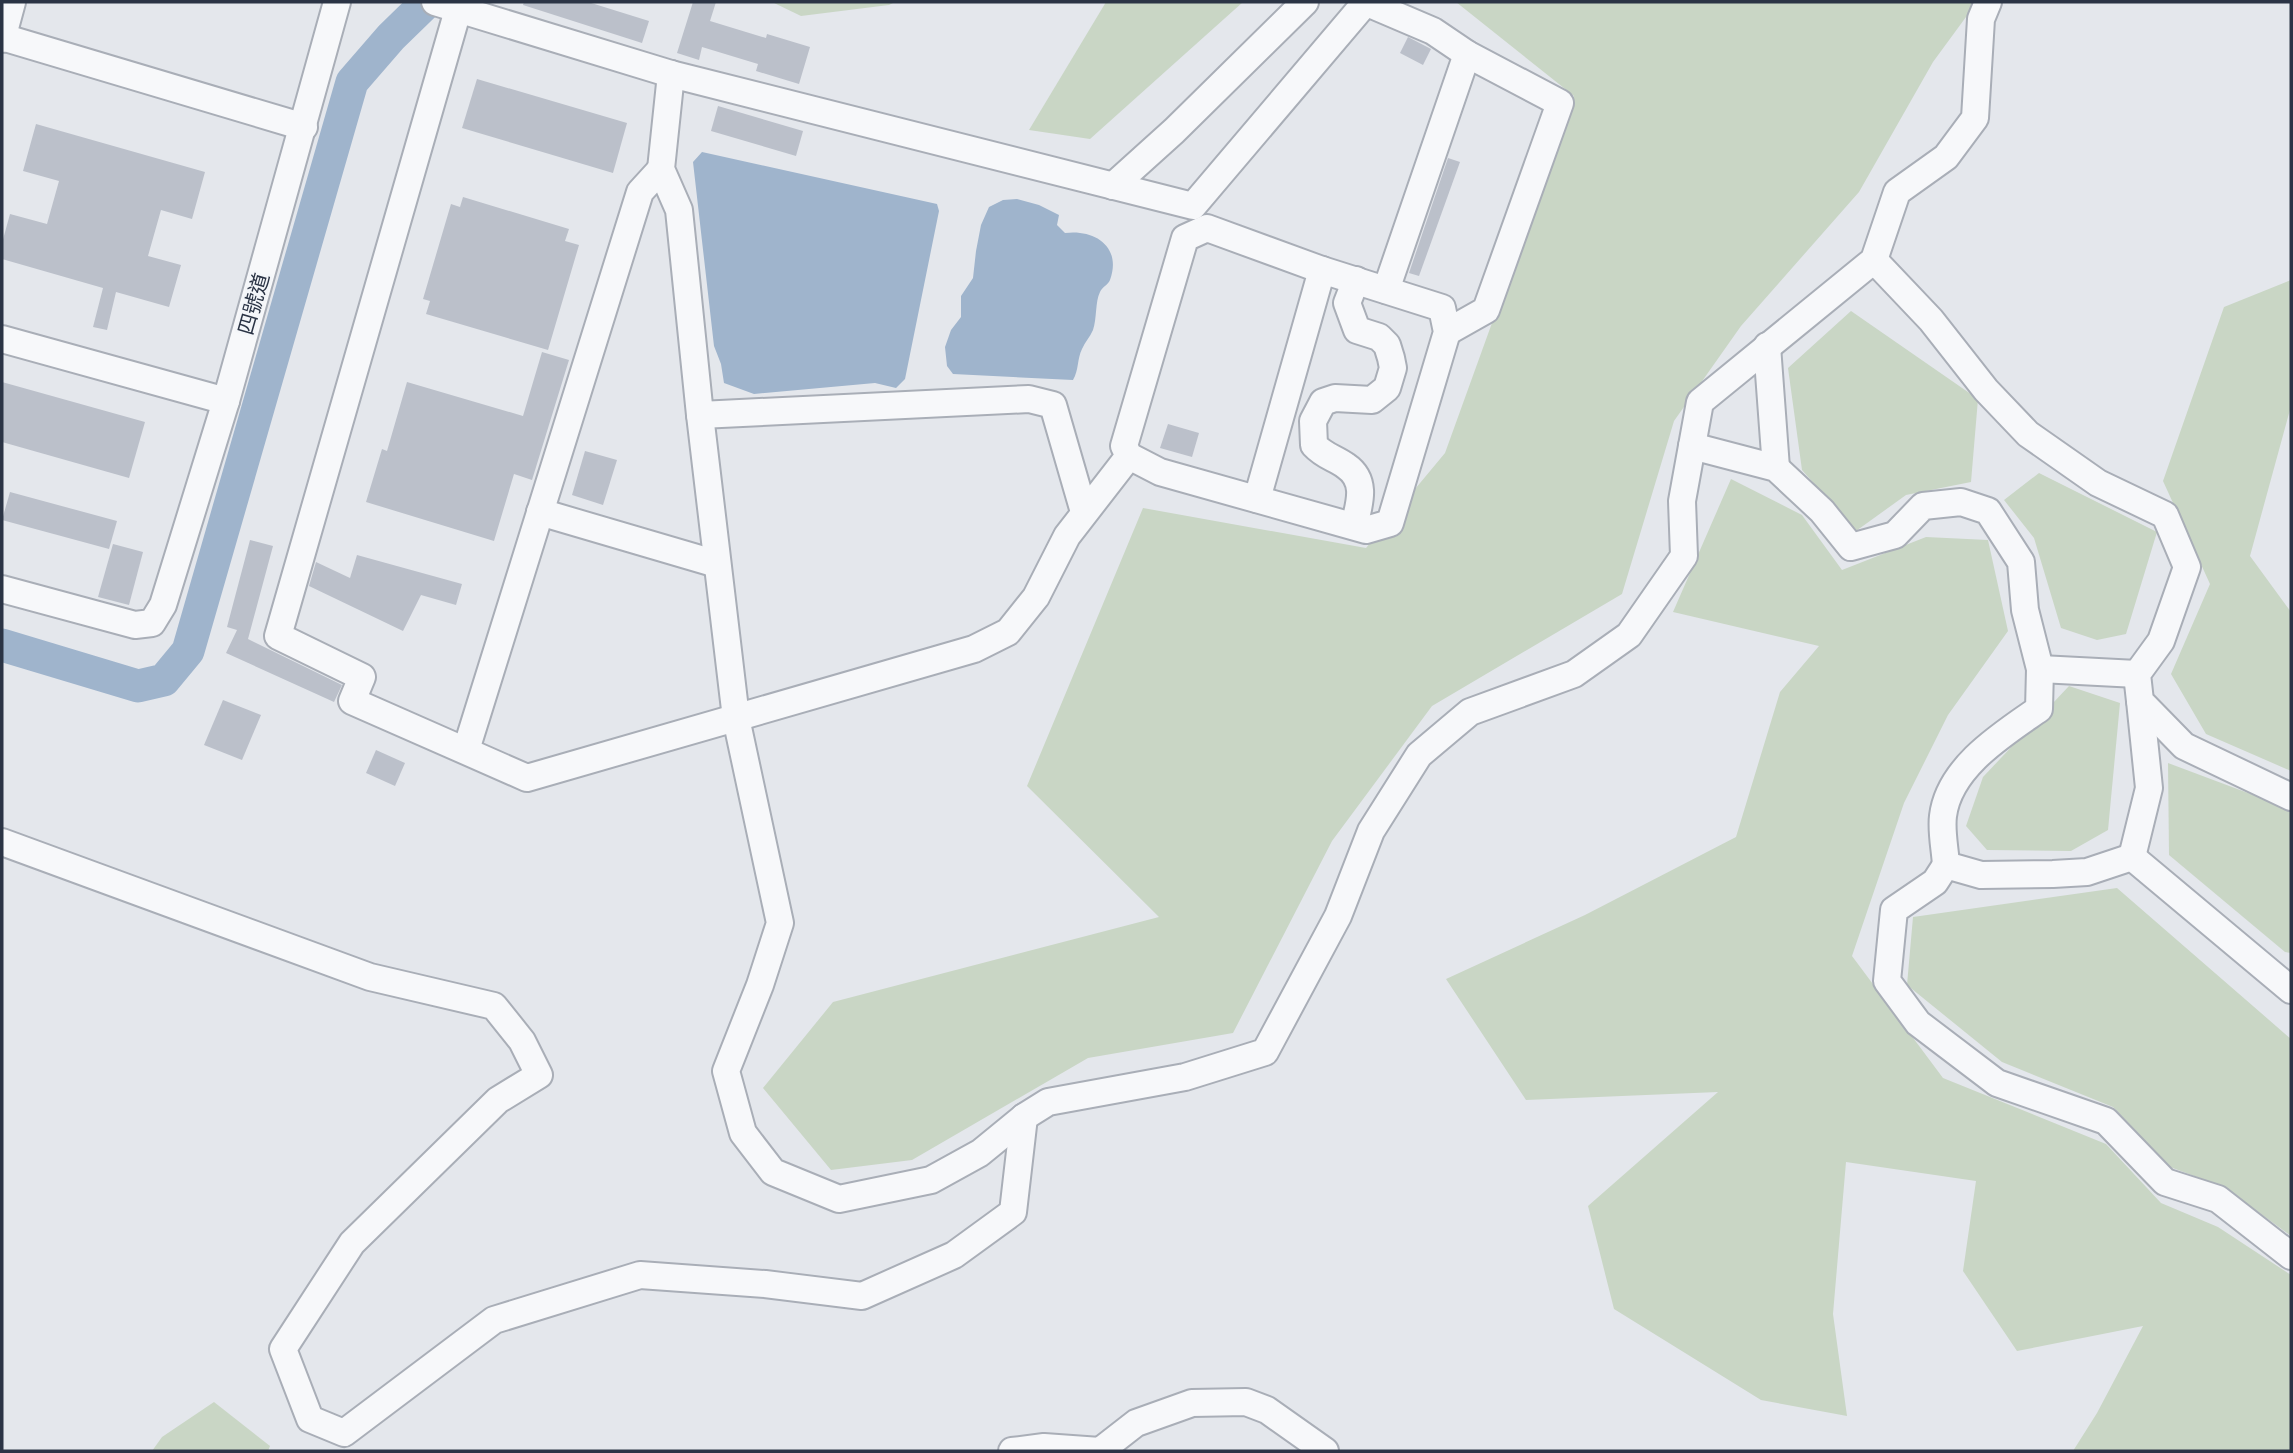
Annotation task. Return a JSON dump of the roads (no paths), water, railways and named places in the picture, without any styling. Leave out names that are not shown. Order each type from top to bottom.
[{"type":"street","points":[[12,2],[2,38],[304,127]]},
{"type":"street","name":"四號道","points":[[2,589],[135,625],[152,623],[163,605],[226,401],[337,2]]},
{"type":"street","points":[[1113,186],[1174,131],[1305,2]]},
{"type":"street","points":[[1192,206],[1366,2],[1433,31],[1467,54],[1560,103],[1486,310],[1447,332]]},
{"type":"street","points":[[671,74],[661,169],[679,210],[736,718],[780,923],[760,985],[726,1071],[743,1133],[774,1172],[839,1199],[931,1180],[980,1153],[1048,1101],[1185,1077],[1265,1052],[1338,916],[1371,831],[1419,755],[1470,712],[1574,674],[1629,635],[1684,556],[1682,501],[1700,402],[1874,260],[1897,192],[1946,157],[1975,118],[1981,19],[1988,2]]},
{"type":"street","points":[[1129,456],[1067,536],[1036,597],[1008,632],[975,649],[527,778],[352,701],[362,677],[278,636],[446,6],[671,74],[1192,206],[1208,228],[1322,270],[1442,308],[1447,332],[1390,523],[1366,530],[1160,472],[1129,456],[1124,446],[1185,238],[1208,228]]},
{"type":"street","points":[[1386,290],[1467,54]]},
{"type":"street","points":[[466,750],[640,192],[661,169]]},
{"type":"street","points":[[1874,260],[1931,320],[1986,390],[2028,434],[2098,483],[2165,515],[2187,566],[2161,641],[2137,674],[2149,788],[2132,857]]},
{"type":"street","points":[[1257,499],[1322,270]]},
{"type":"street","points":[[1354,526],[1361,494],[1357,477],[1346,466],[1323,455],[1314,446],[1313,421],[1323,402],[1335,398],[1372,400],[1387,388],[1392,368],[1387,345],[1379,337],[1357,330],[1347,303],[1356,280]]},
{"type":"street","points":[[2,339],[226,401]]},
{"type":"street","points":[[1766,346],[1772,389],[1776,468]]},
{"type":"street","points":[[700,415],[1029,399],[1053,405],[1084,512]]},
{"type":"street","points":[[1692,446],[1776,468],[1822,511],[1851,547],[1895,535],[1923,506],[1961,502],[1988,511],[2021,562],[2025,610],[2040,669],[2039,709],[1995,739],[1957,777],[1943,815],[1945,865],[1935,882],[1894,910],[1887,981],[1918,1023],[1997,1083],[2106,1121],[2165,1182],[2218,1199],[2291,1256]]},
{"type":"street","points":[[540,512],[718,564]]},
{"type":"street","points":[[2040,669],[2137,674]]},
{"type":"street","points":[[2140,702],[2185,746],[2291,797]]},
{"type":"street","points":[[2,842],[370,977],[494,1006],[522,1041],[539,1075],[498,1100],[352,1243],[283,1349],[310,1419],[344,1433],[494,1320],[640,1275],[765,1284],[862,1296],[954,1255],[1013,1212],[1024,1117]]},
{"type":"street","points":[[1945,865],[1981,875],[2053,874],[2087,872],[2132,857]]},
{"type":"street","points":[[2132,857],[2291,990]]},
{"type":"street","points":[[1012,1451],[1044,1447],[1100,1451],[1136,1423],[1192,1403],[1246,1402],[1266,1410],[1325,1451]]},
{"type":"water","points":[[702,152],[937,204],[939,211],[905,379],[896,388],[875,383],[754,394],[724,383],[714,346],[693,162]]},
{"type":"water","points":[[1017,199],[1039,205],[1059,215],[1057,225],[1065,233],[1096,237],[1109,250],[1112,258],[1110,280],[1098,296],[1093,330],[1080,353],[1073,380],[953,374],[947,366],[945,347],[951,330],[961,317],[961,296],[973,278],[981,225],[989,207],[1003,200]]},
{"type":"waterway","points":[[2,645],[138,686],[164,680],[188,651],[352,82],[391,37],[427,2]]}]
